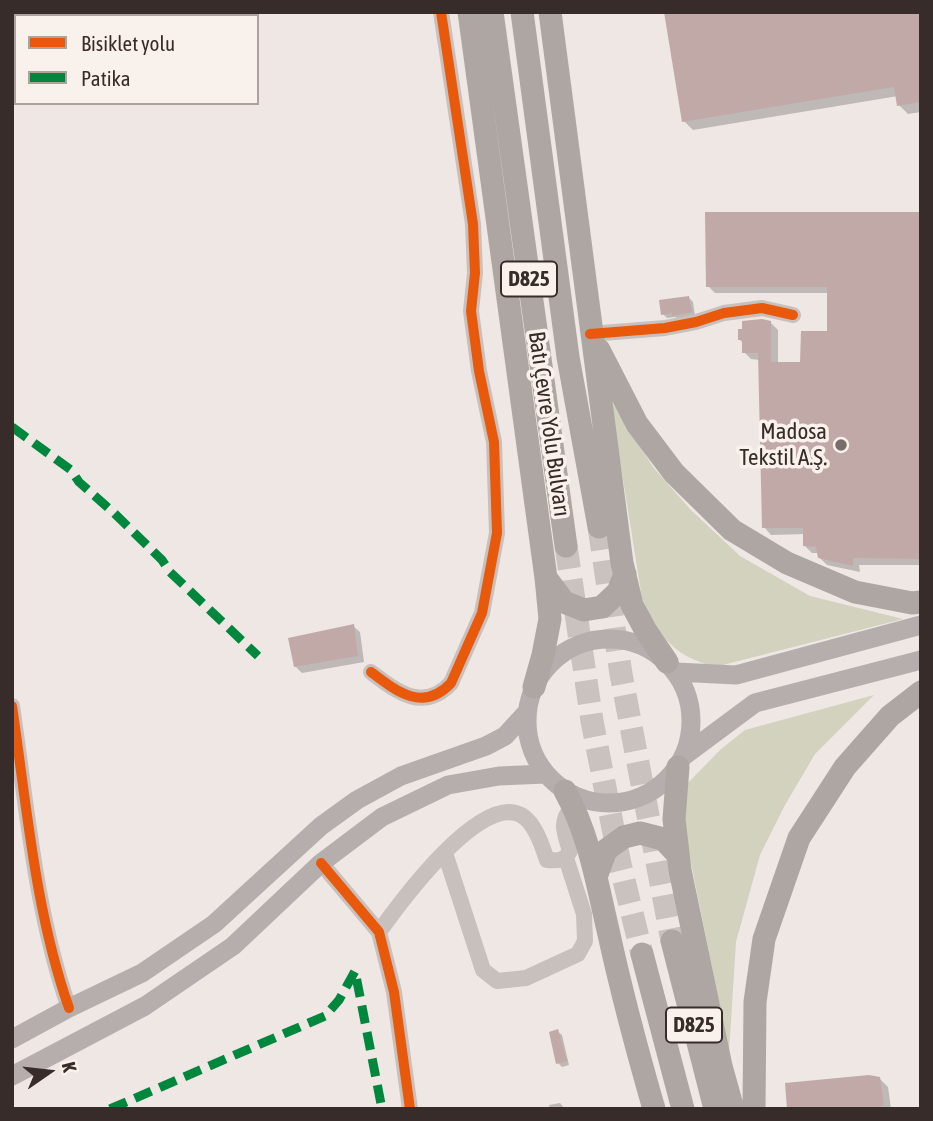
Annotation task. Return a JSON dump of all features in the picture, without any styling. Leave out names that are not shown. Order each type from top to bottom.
[{"type":"highway","points":[[469,12],[550,619],[534,687]]},
{"type":"highway","name":"Batı Çevre Yolu Bulvarı","points":[[492,12],[566,545]]},
{"type":"highway","name":"Batı Çevre Yolu Bulvarı","points":[[522,12],[568,357],[599,527]]},
{"type":"highway","points":[[550,12],[590,334],[625,574],[632,605],[646,631],[672,667]]},
{"type":"highway","points":[[590,334],[637,424],[674,473],[732,530],[787,563],[855,592],[912,603],[921,602]]},
{"type":"highway","points":[[546,578],[564,602],[584,610],[602,607],[618,592],[625,574]]},
{"type":"highway","points":[[754,1109],[755,1002],[764,939],[799,838],[845,767],[890,716],[921,692]]},
{"type":"highway","points":[[682,761],[674,819],[678,855],[721,1066],[733,1109]]},
{"type":"highway","points":[[569,798],[580,818],[654,1109]]},
{"type":"highway","points":[[596,877],[606,849],[624,837],[640,833],[663,839],[678,855]]},
{"type":"highway","name":"D825","points":[[672,941],[715,1109]]},
{"type":"highway","name":"D825","points":[[642,954],[683,1109]]},
{"type":"main road","points":[[672,667],[736,676],[921,625]]},
{"type":"main road","points":[[682,761],[691,734],[687,691],[672,667],[645,646],[620,639],[594,639],[569,648],[548,665],[534,687],[527,712],[527,734],[534,755],[545,774],[569,798],[614,804],[639,799],[661,786],[682,761],[755,704],[921,660]]},
{"type":"main road","points":[[12,1038],[142,973],[214,924],[321,826],[357,800],[401,776],[485,746],[505,736],[527,712]]},
{"type":"main road","points":[[12,1076],[145,1006],[233,946],[321,863],[382,817],[448,785],[499,776],[545,774]]},
{"type":"street","points":[[371,672],[397,691],[422,698],[443,692],[451,683],[482,614],[497,533],[494,442],[479,371],[471,311],[475,273],[473,223],[441,12]]},
{"type":"street","points":[[590,334],[665,328],[724,313],[762,308],[793,314]]},
{"type":"street","points":[[12,706],[43,915],[56,971],[69,1008]]},
{"type":"street","points":[[379,932],[411,887],[480,821],[508,811],[524,817],[540,839],[547,860],[559,861],[566,858],[570,851],[564,817],[569,798]]},
{"type":"street","points":[[445,853],[483,970],[497,981],[526,978],[578,954],[585,941],[584,914],[566,858]]},
{"type":"street","points":[[321,863],[379,932],[394,992],[410,1109]]},
{"type":"green space","points":[[610,398],[653,467],[690,509],[740,556],[810,596],[903,619],[715,667],[688,657],[678,650],[669,643],[655,624],[642,598]]},
{"type":"green space","points":[[874,695],[815,754],[760,855],[736,942],[729,1052],[680,808],[684,787],[720,750],[745,730]]},
{"type":"building","points":[[664,12],[921,12],[921,102],[897,106],[894,87],[682,122]]},
{"type":"building","name":"Madosa Tekstil A.Ş.","points":[[705,212],[921,212],[921,559],[853,558],[853,566],[818,558],[816,547],[803,546],[803,528],[762,528],[758,353],[742,353],[742,340],[738,340],[738,329],[742,329],[742,321],[771,321],[771,362],[800,362],[801,331],[827,331],[827,287],[706,287]]},
{"type":"building","points":[[689,296],[692,312],[661,315],[659,300]]},
{"type":"building","points":[[354,624],[358,656],[294,667],[288,638]]},
{"type":"building","points":[[558,1029],[567,1061],[556,1064],[549,1032]]},
{"type":"building","points":[[869,1075],[880,1077],[884,1105],[875,1109],[787,1109],[785,1083]]},
{"type":"tunnel","points":[[599,527],[621,674],[672,941]]},
{"type":"tunnel","points":[[566,546],[592,721],[620,864],[642,954]]},
{"type":"marked path","points":[[12,427],[71,470],[79,482],[113,512],[162,560],[170,572],[258,656]]},
{"type":"marked path","points":[[110,1109],[325,1016],[339,1000],[355,971],[382,1109]]},
{"type":"cycle path","points":[[371,672],[400,692],[420,698],[441,692],[451,683],[482,613],[497,533],[494,442],[479,371],[471,311],[475,273],[473,224],[441,12]]},
{"type":"cycle path","points":[[590,334],[665,328],[724,313],[762,308],[793,315]]},
{"type":"cycle path","points":[[12,706],[40,896],[57,971],[69,1008]]},
{"type":"cycle path","points":[[321,863],[379,932],[394,992],[410,1109]]},
{"type":"place","name":"Madosa Tekstil A.Ş.","points":[[841,445]]}]
